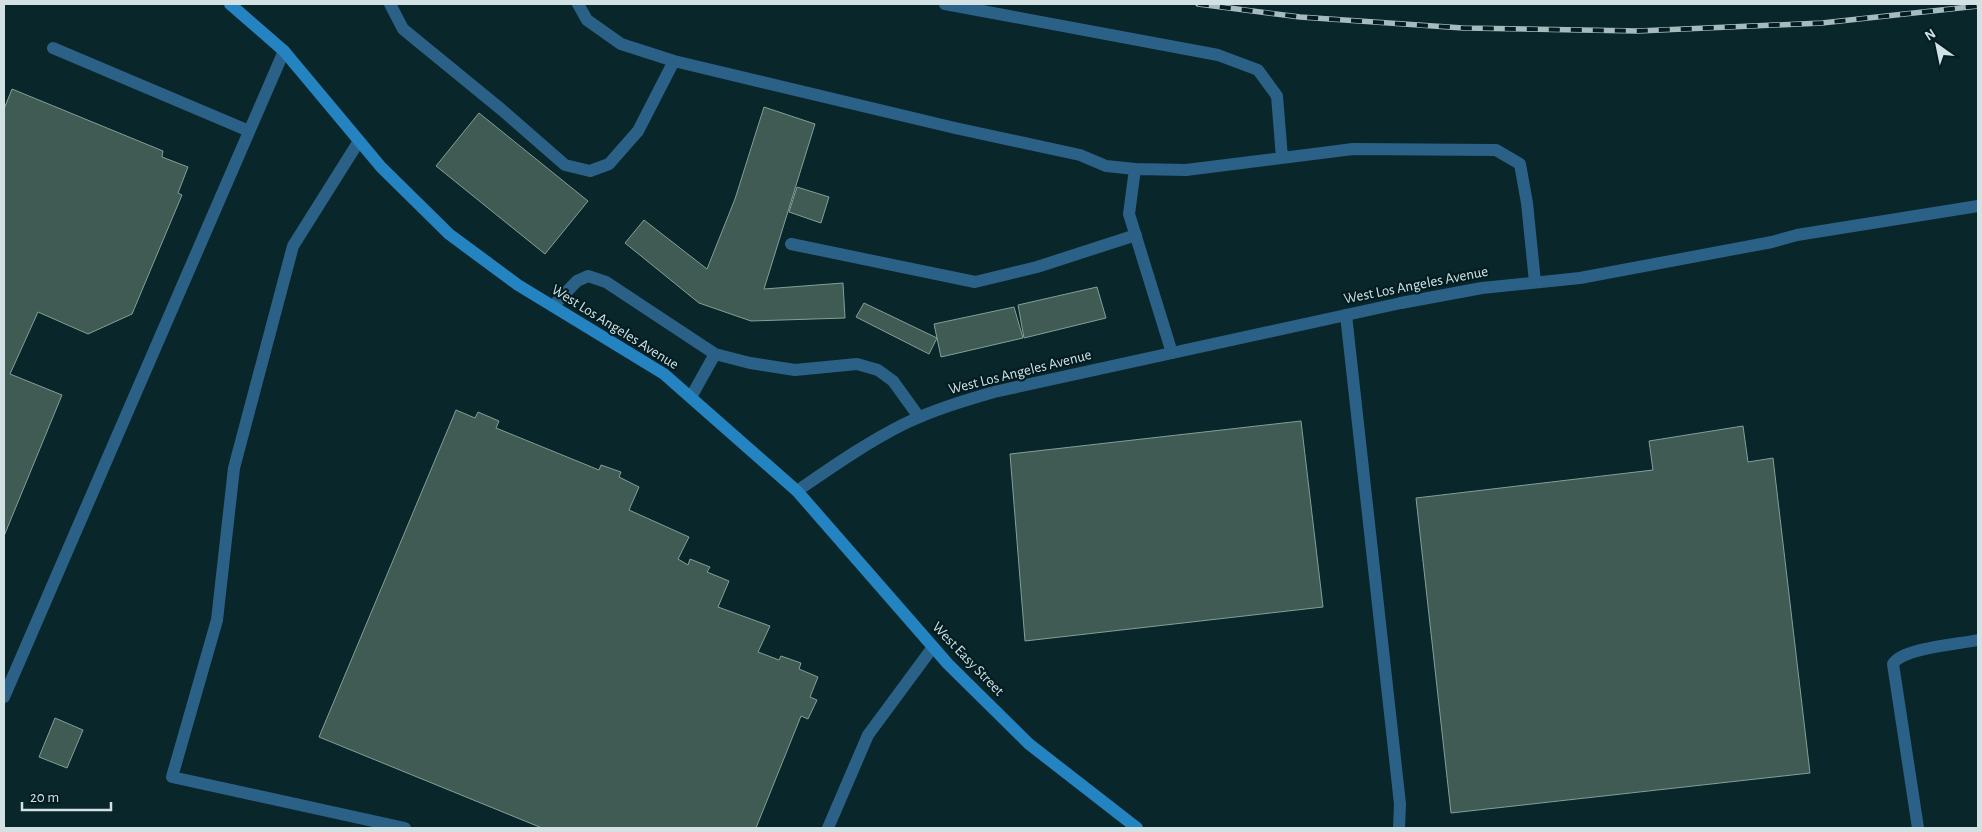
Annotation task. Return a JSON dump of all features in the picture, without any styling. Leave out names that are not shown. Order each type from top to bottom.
[{"type":"street","name":"West Los Angeles Avenue","points":[[230,4],[284,51],[381,167],[449,234],[518,285],[664,374],[797,491],[872,441],[919,417],[940,408],[994,392],[1401,303],[1482,288],[1580,278],[1772,242],[1797,234],[1978,206]]},
{"type":"street","points":[[390,4],[403,29],[502,110],[565,166],[590,171],[609,164],[638,131],[674,61]]},
{"type":"street","points":[[578,4],[587,20],[621,44],[674,61],[955,128],[1080,155],[1106,166],[1135,169],[1186,170],[1353,149],[1496,150],[1520,164],[1527,203],[1536,282]]},
{"type":"street","points":[[945,4],[1218,55],[1258,70],[1276,96],[1282,158]]},
{"type":"street","points":[[53,48],[249,131]]},
{"type":"street","points":[[4,697],[284,51]]},
{"type":"street","points":[[359,141],[293,246],[234,468],[217,620],[172,777],[405,828]]},
{"type":"street","points":[[1135,169],[1129,214],[1172,353]]},
{"type":"street","points":[[791,244],[974,282],[1037,267],[1136,235]]},
{"type":"street","points":[[553,306],[577,281],[588,276],[606,282],[715,354],[750,363],[795,370],[857,364],[878,370],[893,381],[919,417]]},
{"type":"street","points":[[1346,315],[1400,804],[1399,828]]},
{"type":"street","points":[[691,397],[715,354]]},
{"type":"street","name":"West Easy Street","points":[[797,491],[948,664],[1029,744],[1137,828]]},
{"type":"street","points":[[1918,828],[1893,664],[1895,660],[1909,653],[1978,640]]},
{"type":"street","points":[[828,828],[868,735],[933,647]]},
{"type":"building","points":[[12,89],[163,151],[162,157],[188,167],[178,193],[182,195],[132,314],[88,334],[38,312],[10,374],[62,395],[4,536],[4,109]]},
{"type":"building","points":[[764,107],[815,124],[764,289],[843,283],[845,318],[751,321],[699,303],[625,243],[644,220],[707,269],[735,199]]},
{"type":"building","points":[[479,113],[588,201],[545,254],[436,166]]},
{"type":"building","points":[[797,187],[829,197],[821,223],[789,212]]},
{"type":"building","points":[[1097,287],[1106,318],[1024,338],[1018,305]]},
{"type":"building","points":[[864,303],[937,338],[929,354],[856,317]]},
{"type":"building","points":[[1014,307],[1023,338],[941,357],[934,324]]},
{"type":"building","points":[[456,410],[475,418],[478,412],[499,421],[496,428],[599,470],[601,465],[621,472],[619,477],[639,487],[629,510],[689,537],[678,559],[688,565],[690,559],[710,567],[707,572],[729,581],[718,607],[770,626],[758,652],[779,660],[781,656],[801,663],[799,669],[818,677],[810,697],[817,700],[808,719],[801,716],[756,828],[542,828],[319,737]]},
{"type":"building","points":[[1301,421],[1323,607],[1025,641],[1010,454]]},
{"type":"building","points":[[1743,426],[1748,462],[1773,458],[1810,773],[1451,813],[1416,498],[1653,470],[1649,441]]},
{"type":"building","points":[[55,718],[83,730],[67,768],[39,757]]},
{"type":"railway","points":[[1198,4],[1300,17],[1463,28],[1638,31],[1822,23],[1978,6]]}]
